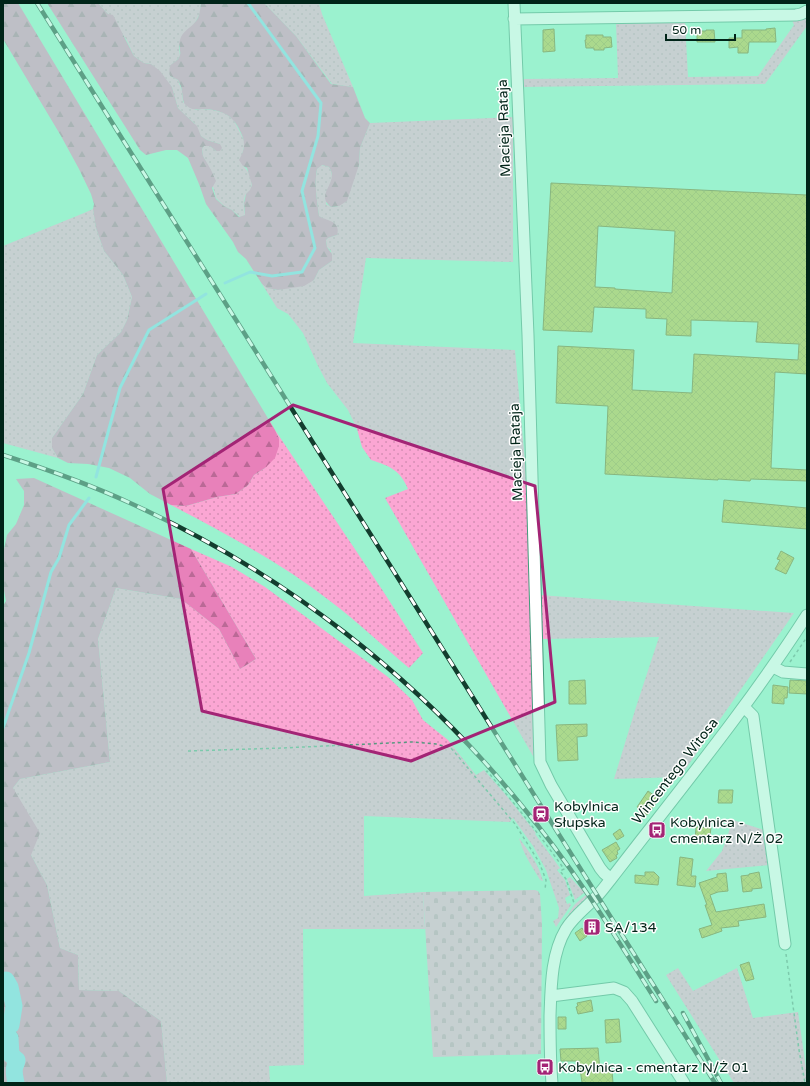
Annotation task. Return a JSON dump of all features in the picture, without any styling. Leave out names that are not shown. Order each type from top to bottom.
[{"type":"street","name":"Macieja Rataja","points":[[514,3],[528,343],[540,762],[551,785],[600,868],[611,879]]},
{"type":"street","points":[[514,18],[796,15],[807,11]]},
{"type":"street","name":"Wincentego Witosa","points":[[552,1083],[550,1039],[551,996],[554,964],[558,948],[566,929],[577,914],[597,896],[611,879],[744,707],[773,667],[807,615]]},
{"type":"street","points":[[773,667],[782,672],[807,674]]},
{"type":"street","points":[[744,707],[753,716],[785,944]]},
{"type":"street","points":[[551,996],[614,988],[624,992],[632,1001],[684,1083]]},
{"type":"path","points":[[188,751],[412,742],[436,744],[451,748],[515,824],[539,862],[546,880],[545,890]]},
{"type":"path","points":[[486,772],[487,771],[526,817],[564,869],[560,871],[566,879],[574,902]]},
{"type":"path","points":[[785,944],[799,1050],[805,1083]]},
{"type":"highlighted area","points":[[293,405],[535,486],[555,702],[411,761],[202,711],[163,489]]},
{"type":"green space","points":[[3,3],[18,3],[275,430],[279,439],[279,446],[275,458],[265,468],[254,475],[248,485],[236,494],[217,497],[186,506],[171,505],[150,494],[130,478],[109,468],[88,464],[68,463],[58,458],[52,448],[52,438],[83,394],[97,355],[121,332],[127,320],[132,297],[123,275],[104,251],[96,228],[93,209],[94,204],[91,194],[79,169],[3,39]]},
{"type":"green space","points":[[47,3],[98,3],[108,14],[113,15],[134,56],[144,63],[151,64],[160,71],[172,87],[178,108],[197,126],[201,136],[207,140],[220,144],[222,148],[220,151],[216,151],[210,146],[204,146],[202,149],[203,156],[216,181],[212,188],[216,199],[239,217],[245,215],[244,203],[246,194],[252,185],[247,168],[243,166],[239,160],[244,146],[240,131],[233,120],[223,113],[202,109],[198,110],[185,105],[178,80],[170,76],[169,71],[171,65],[179,58],[179,42],[181,37],[197,19],[200,12],[201,3],[264,3],[296,36],[331,84],[353,87],[365,118],[370,123],[360,148],[359,165],[347,201],[339,206],[331,207],[326,202],[326,193],[332,178],[332,173],[329,167],[322,165],[317,169],[316,187],[319,216],[335,224],[338,230],[337,235],[326,240],[327,247],[332,254],[332,261],[319,270],[314,280],[304,286],[278,290],[267,288],[262,284],[246,259],[238,252],[233,242],[206,204],[188,158],[177,150],[166,150],[146,155],[140,150]]},
{"type":"green space","points":[[98,3],[201,3],[200,13],[196,21],[179,46],[180,56],[172,64],[170,76],[178,80],[182,91],[183,102],[196,110],[213,110],[224,113],[233,119],[245,143],[242,155],[243,166],[249,173],[252,183],[250,191],[244,198],[245,215],[240,217],[232,210],[224,206],[216,198],[202,149],[204,146],[210,146],[216,151],[220,144],[207,140],[201,136],[194,123],[178,108],[172,87],[151,64],[144,63],[134,56],[126,39]]},
{"type":"green space","points":[[264,3],[319,3],[322,14],[353,87],[332,84],[296,36]]},
{"type":"green space","points":[[807,17],[807,26],[765,84],[520,87],[522,79],[618,78],[616,23],[685,21],[688,77],[758,76],[794,25],[792,20]]},
{"type":"green space","points":[[513,117],[513,262],[366,258],[353,343],[515,350],[528,496],[537,763],[385,498],[408,489],[402,477],[384,464],[371,460],[362,447],[357,429],[348,410],[327,383],[303,333],[288,314],[277,308],[262,284],[267,288],[278,290],[314,280],[319,270],[332,261],[331,251],[327,247],[326,240],[337,235],[324,219],[319,216],[316,187],[317,169],[321,165],[329,167],[332,180],[326,204],[331,207],[339,206],[359,165],[360,148],[370,123]]},
{"type":"green space","points":[[93,209],[96,228],[104,251],[123,275],[132,297],[127,320],[121,332],[97,355],[83,394],[52,438],[52,448],[58,458],[3,443],[3,246]]},
{"type":"green space","points":[[275,430],[423,653],[409,668],[340,609],[311,587],[233,538],[171,505],[186,506],[217,497],[236,494],[248,485],[254,475],[265,468],[279,439]]},
{"type":"green space","points":[[34,478],[191,549],[256,659],[240,669],[219,629],[181,599],[116,588],[98,639],[110,762],[20,779],[13,788],[40,833],[31,855],[47,885],[60,948],[78,955],[79,990],[119,991],[161,1021],[167,1083],[3,1083],[3,606],[6,601],[3,585],[3,554],[7,535],[16,524],[24,505],[24,491],[16,479]]},
{"type":"green space","points":[[191,549],[232,567],[265,587],[388,677],[412,700],[423,720],[448,740],[476,775],[484,770],[506,795],[536,833],[535,834],[560,868],[557,870],[565,880],[570,895],[565,898],[567,904],[570,903],[571,905],[556,927],[553,921],[558,918],[559,908],[546,870],[533,846],[513,818],[510,822],[364,816],[364,896],[423,892],[425,929],[303,929],[304,1065],[269,1066],[270,1083],[167,1083],[161,1021],[119,991],[79,990],[78,955],[60,948],[47,885],[31,855],[13,788],[20,779],[110,762],[98,639],[116,588],[181,599],[219,629],[240,669],[256,659]]},
{"type":"green space","points":[[539,595],[794,613],[680,777],[614,779],[659,637],[541,639]]},
{"type":"green space","points":[[733,820],[764,830],[769,865],[706,871],[722,851]]},
{"type":"green space","points":[[519,838],[530,853],[543,881],[540,880],[528,860]]},
{"type":"green space","points":[[570,877],[585,892],[575,900],[567,879]]},
{"type":"green space","points":[[535,890],[540,894],[542,924],[541,1054],[433,1057],[423,892]]},
{"type":"green space","points":[[587,894],[589,897],[576,909],[562,927],[559,928],[575,904]]},
{"type":"green space","points":[[678,968],[693,991],[737,968],[753,1018],[798,1012],[807,1083],[734,1083],[666,975]]},
{"type":"building","points":[[775,28],[776,42],[749,42],[748,53],[738,53],[738,47],[729,48],[729,38],[742,38],[742,30],[766,30]]},
{"type":"building","points":[[554,29],[555,51],[543,52],[543,30]]},
{"type":"building","points":[[714,30],[715,42],[697,42],[697,31]]},
{"type":"building","points":[[586,35],[603,35],[603,37],[611,37],[612,47],[604,48],[604,50],[586,48]]},
{"type":"building","points":[[551,183],[807,195],[807,374],[775,372],[771,468],[807,470],[807,481],[751,479],[750,481],[718,480],[605,474],[608,406],[556,403],[558,346],[634,350],[632,390],[692,393],[694,354],[798,360],[799,344],[756,342],[758,322],[691,320],[691,336],[666,335],[667,319],[646,318],[646,309],[594,307],[592,332],[543,330]],"holes":[[[598,226],[675,231],[672,293],[595,287]]]},
{"type":"building","points":[[724,500],[807,508],[807,529],[722,522]]},
{"type":"building","points":[[781,551],[794,558],[786,574],[775,569],[780,560],[777,559]]},
{"type":"building","points":[[585,680],[586,704],[569,704],[569,681]]},
{"type":"building","points":[[790,680],[807,681],[807,694],[789,693]]},
{"type":"building","points":[[773,685],[788,687],[787,698],[784,698],[784,704],[772,703]]},
{"type":"building","points":[[587,724],[587,736],[577,737],[578,760],[558,761],[556,725]]},
{"type":"building","points":[[719,790],[733,790],[732,803],[718,803]]},
{"type":"building","points":[[648,791],[659,799],[647,815],[637,807]]},
{"type":"building","points":[[696,827],[711,828],[709,842],[695,841]]},
{"type":"building","points":[[620,829],[624,836],[617,840],[613,834]]},
{"type":"building","points":[[616,842],[620,849],[617,851],[617,858],[610,862],[602,850]]},
{"type":"building","points":[[680,857],[693,859],[691,876],[696,876],[695,887],[677,885]]},
{"type":"building","points":[[645,872],[654,872],[659,877],[658,885],[635,883],[635,875],[645,876]]},
{"type":"building","points":[[759,872],[762,888],[743,892],[741,876]]},
{"type":"building","points":[[726,873],[728,891],[710,895],[716,912],[764,904],[766,917],[738,921],[739,926],[721,928],[722,931],[702,938],[699,929],[712,925],[699,883],[717,877],[717,874]]},
{"type":"building","points":[[582,928],[587,936],[580,941],[575,933]]},
{"type":"building","points":[[749,962],[754,979],[746,981],[740,965]]},
{"type":"building","points":[[591,1000],[593,1011],[578,1014],[576,1007],[578,1006],[577,1003]]},
{"type":"building","points":[[558,1017],[566,1017],[566,1029],[558,1029]]},
{"type":"building","points":[[619,1019],[621,1042],[606,1043],[605,1020]]},
{"type":"building","points":[[598,1048],[600,1071],[612,1070],[613,1083],[582,1083],[579,1061],[561,1061],[560,1049]]},
{"type":"waterway","points":[[225,283],[250,272],[272,276],[302,272],[315,248],[302,191],[318,136],[321,103],[248,3]]},
{"type":"waterway","points":[[96,477],[120,388],[149,330],[206,294]]},
{"type":"waterway","points":[[3,728],[29,653],[51,572],[59,558],[69,525],[89,498]]},
{"type":"waterway","points":[[3,981],[6,980],[10,987],[14,1006],[11,1025],[3,1026]]},
{"type":"waterway","points":[[3,1037],[10,1038],[11,1055],[17,1060],[14,1070],[16,1083]]},
{"type":"railway","points":[[37,3],[715,1083]]},
{"type":"railway","points":[[3,455],[99,489],[186,530],[241,561],[293,595],[344,632],[392,671],[438,714],[481,758],[541,829],[576,877],[656,1001]]},
{"type":"railway","points":[[683,1013],[721,1083]]},
{"type":"place","name":"Kobylnica Słupska","points":[[541,814]]},
{"type":"place","name":"Kobylnica - cmentarz N/Ż 02","points":[[657,830]]},
{"type":"place","name":"SA/134","points":[[592,927]]},
{"type":"place","name":"Kobylnica - cmentarz N/Ż 01","points":[[545,1067]]}]
